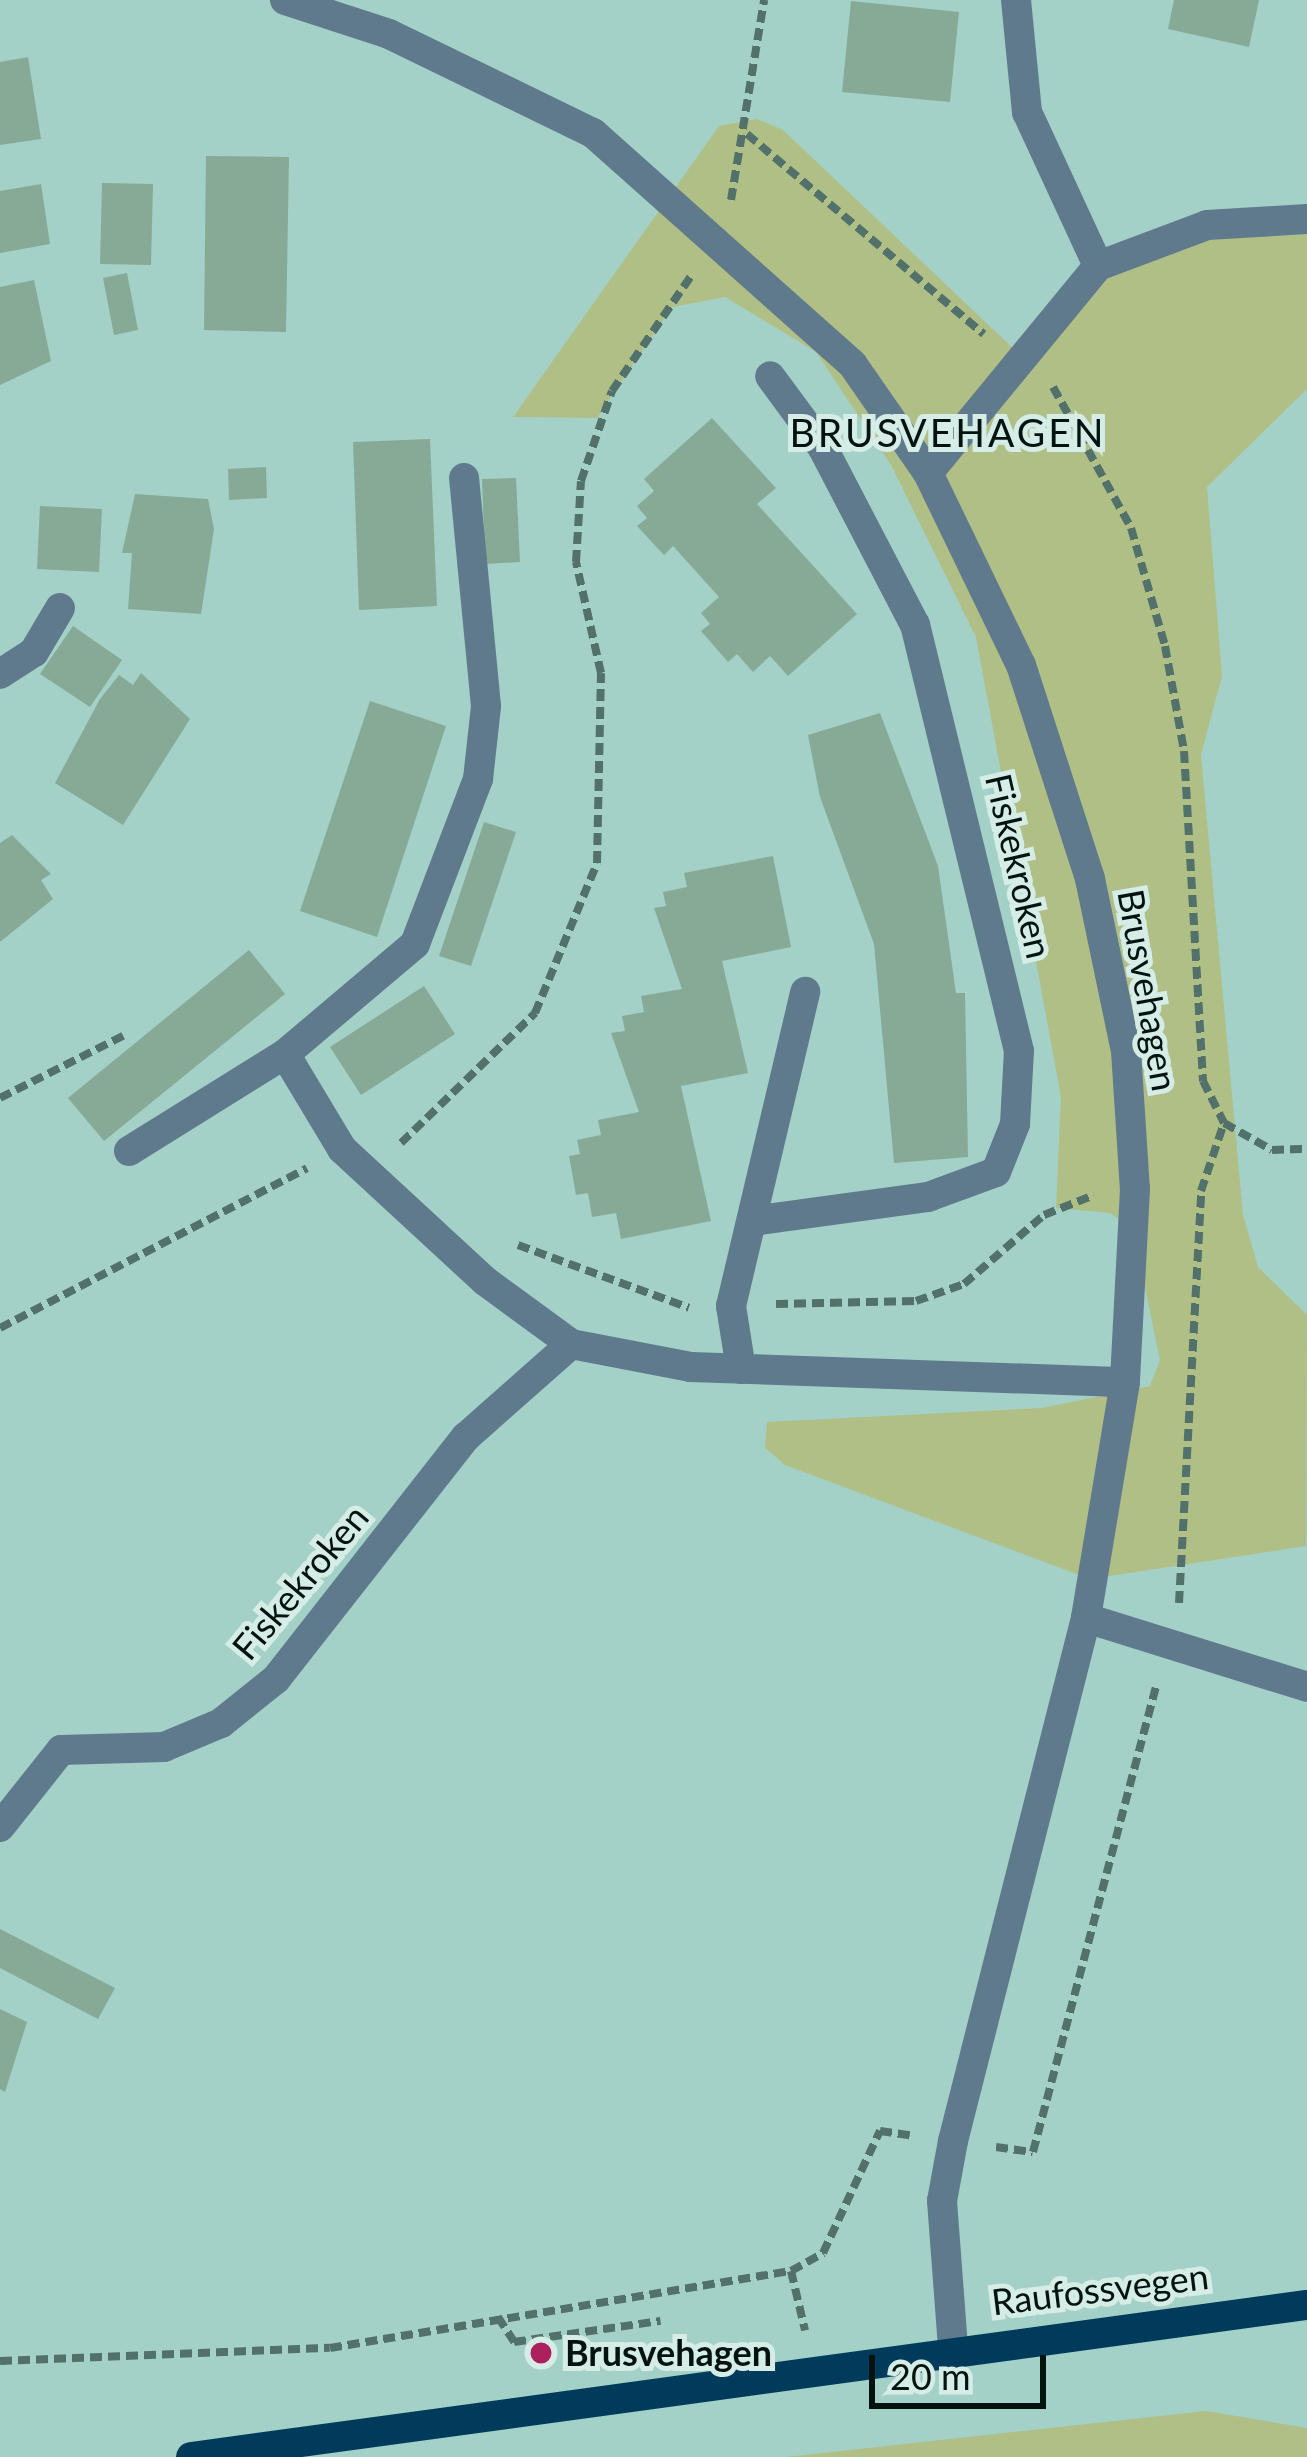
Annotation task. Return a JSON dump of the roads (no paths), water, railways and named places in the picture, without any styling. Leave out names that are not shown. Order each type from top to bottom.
[{"type":"main road","name":"Raufossvegen","points":[[191,2457],[953,2347],[1307,2305]]},
{"type":"street","name":"Brusvehagen","points":[[285,0],[389,34],[593,134],[718,236],[853,365],[928,473],[1021,665],[1090,879],[1126,1052],[1135,1189],[1125,1382],[1086,1618],[952,2141],[942,2201],[953,2347]]},
{"type":"street","points":[[1016,0],[1027,112],[1098,266]]},
{"type":"street","points":[[928,473],[1013,357],[1098,266],[1207,225],[1307,219]]},
{"type":"street","name":"Fiskekroken","points":[[760,1220],[928,1197],[996,1172],[1015,1124],[1019,1051],[915,625],[823,448],[770,376]]},
{"type":"street","points":[[129,1151],[284,1054],[416,944],[478,779],[486,706],[464,478]]},
{"type":"street","points":[[0,674],[34,652],[60,608]]},
{"type":"street","points":[[741,1369],[731,1306],[760,1220],[805,992]]},
{"type":"street","points":[[284,1054],[342,1149],[485,1281],[572,1343],[741,1369],[1125,1382]]},
{"type":"street","name":"Fiskekroken","points":[[0,1827],[35,1773],[61,1750],[164,1747],[221,1723],[276,1679],[466,1437],[572,1343]]},
{"type":"street","points":[[1086,1618],[1307,1687]]},
{"type":"place","name":"Brusvehagen","points":[[541,2353]]},
{"type":"district","name":"BRUSVEHAGEN","points":[[948,432]]}]
